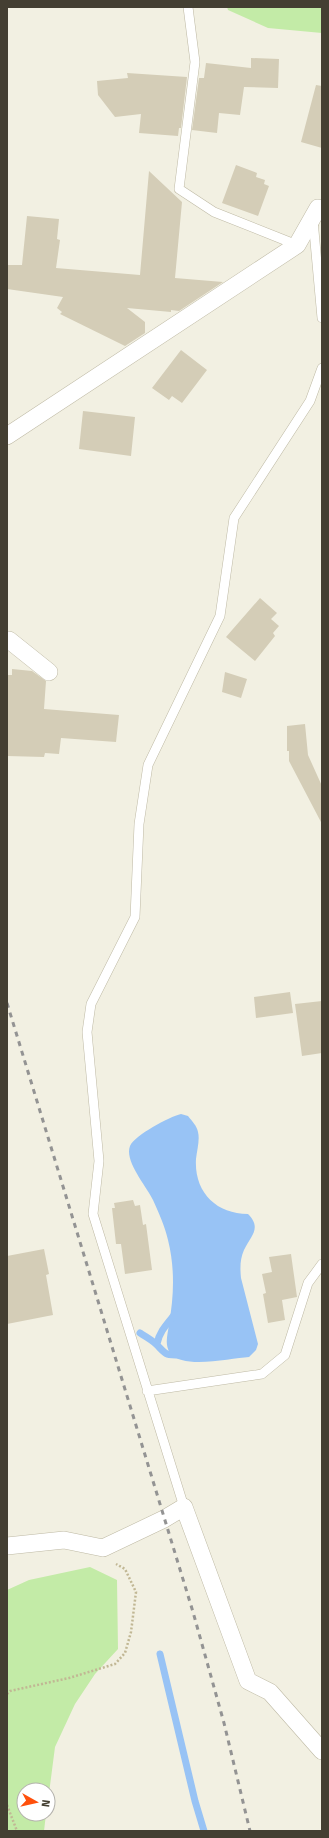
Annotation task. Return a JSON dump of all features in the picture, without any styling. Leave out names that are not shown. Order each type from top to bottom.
[{"type":"street","points":[[7,436],[297,246],[317,213]]},
{"type":"street","points":[[7,640],[9,640],[49,672]]},
{"type":"street","points":[[7,1546],[64,1540],[103,1548],[164,1519],[184,1507],[248,1681],[270,1692],[322,1751]]},
{"type":"lane","points":[[188,7],[195,62],[179,189],[214,212],[297,246]]},
{"type":"lane","points":[[317,213],[322,318]]},
{"type":"lane","points":[[184,1507],[93,1214],[99,1161],[87,1032],[91,1004],[135,918],[139,824],[148,765],[220,616],[234,518],[310,401],[322,368]]},
{"type":"lane","points":[[148,1391],[262,1374],[285,1355],[308,1283],[322,1264]]},
{"type":"path","points":[[7,1694],[10,1691],[69,1678],[115,1664],[125,1653],[131,1632],[136,1592],[125,1569],[112,1562]]},
{"type":"path","points":[[7,1805],[17,1831]]},
{"type":"green space","points":[[227,7],[322,7],[322,33],[268,28],[228,10]]},
{"type":"green space","points":[[90,1567],[117,1580],[118,1649],[95,1674],[75,1704],[55,1747],[50,1782],[16,1782],[16,1822],[45,1822],[44,1831],[7,1831],[7,1590],[29,1580]]},
{"type":"water","points":[[181,1114],[188,1116],[199,1135],[196,1171],[203,1191],[209,1199],[226,1210],[248,1214],[254,1224],[254,1232],[244,1250],[240,1267],[241,1278],[258,1344],[256,1350],[249,1357],[196,1362],[176,1358],[168,1350],[167,1339],[173,1292],[173,1272],[170,1250],[167,1235],[160,1215],[133,1166],[129,1152],[130,1146],[138,1137],[161,1123]]},
{"type":"building","points":[[251,58],[279,59],[278,88],[244,87],[240,115],[219,113],[217,133],[192,130],[199,78],[204,78],[206,63],[251,68]]},
{"type":"building","points":[[127,73],[187,77],[181,128],[179,128],[178,136],[139,133],[141,114],[115,117],[98,95],[97,81],[128,78]]},
{"type":"building","points":[[316,85],[322,86],[322,148],[301,142]]},
{"type":"building","points":[[236,165],[257,173],[256,177],[265,180],[264,184],[269,186],[258,216],[222,203]]},
{"type":"building","points":[[149,171],[182,202],[175,278],[223,282],[179,311],[171,310],[171,312],[127,308],[145,322],[145,333],[125,346],[60,314],[62,312],[57,308],[63,297],[7,289],[7,265],[22,265],[27,216],[59,219],[57,239],[60,240],[56,268],[140,275]]},
{"type":"building","points":[[181,350],[207,370],[182,403],[172,396],[169,400],[152,388]]},
{"type":"building","points":[[83,411],[135,417],[131,456],[79,449]]},
{"type":"building","points":[[260,598],[277,613],[271,619],[279,626],[273,633],[275,636],[255,661],[226,637]]},
{"type":"building","points":[[12,669],[32,671],[46,681],[44,709],[119,715],[116,742],[61,738],[59,754],[45,753],[44,757],[7,756],[7,675],[12,675]]},
{"type":"building","points":[[225,672],[247,679],[241,698],[222,692]]},
{"type":"building","points":[[305,724],[308,755],[322,786],[322,824],[289,761],[289,751],[287,751],[287,726]]},
{"type":"building","points":[[290,992],[293,1013],[256,1018],[254,997]]},
{"type":"building","points":[[322,1001],[322,1053],[302,1056],[295,1004]]},
{"type":"building","points":[[133,1200],[135,1206],[140,1205],[143,1225],[146,1224],[152,1270],[125,1274],[121,1244],[116,1244],[112,1208],[115,1208],[114,1203]]},
{"type":"building","points":[[44,1249],[49,1274],[46,1275],[53,1315],[7,1324],[7,1256]]},
{"type":"building","points":[[291,1254],[297,1297],[282,1300],[285,1320],[268,1323],[263,1294],[266,1293],[262,1274],[272,1272],[269,1257]]},
{"type":"waterway","points":[[157,1344],[161,1332],[175,1314]]},
{"type":"waterway","points":[[140,1333],[153,1341],[166,1354],[181,1355]]},
{"type":"waterway","points":[[160,1654],[195,1801],[204,1831]]},
{"type":"railway","points":[[7,1003],[193,1612],[224,1723],[250,1831]]}]
